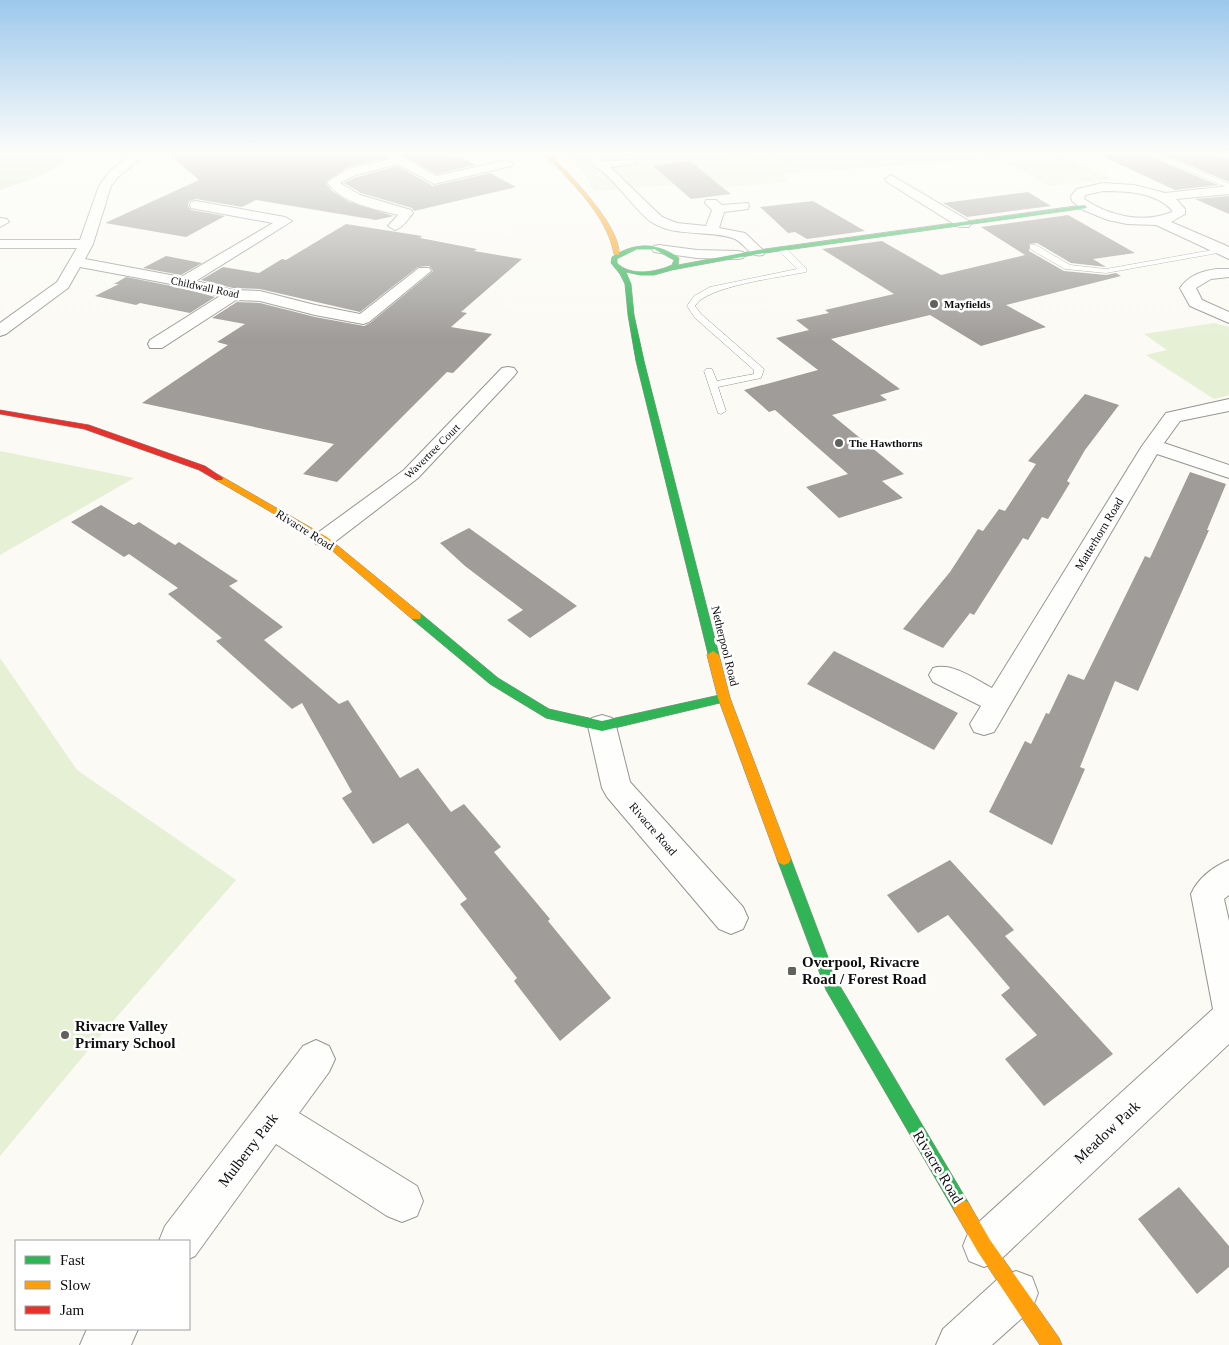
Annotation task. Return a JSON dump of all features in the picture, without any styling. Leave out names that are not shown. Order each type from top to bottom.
[{"type":"main road","points":[[598,214],[617,246],[617,254],[635,248],[657,249]]},
{"type":"main road","points":[[618,267],[640,273],[658,273],[738,255],[1037,214]]},
{"type":"main road","points":[[606,225],[657,249],[668,252],[677,259],[677,263],[646,287],[630,303]]},
{"type":"main road","name":"Netherpool Road","points":[[617,254],[614,258],[614,263],[626,278],[640,361],[724,698],[831,985]]},
{"type":"main road","name":"Rivacre Road","points":[[0,412],[86,428],[202,468],[324,539],[494,681],[546,713],[602,726],[724,698]]},
{"type":"main road","name":"Rivacre Road","points":[[831,985],[984,1246],[1052,1345]]},
{"type":"street","points":[[0,331],[63,285],[86,244],[96,214]]},
{"type":"street","points":[[183,282],[285,221],[245,214]]},
{"type":"street","points":[[395,226],[405,214]]},
{"type":"street","points":[[651,214],[657,220],[675,227],[740,236],[758,252]]},
{"type":"street","points":[[710,231],[713,214]]},
{"type":"street","points":[[947,214],[964,224]]},
{"type":"street","points":[[1103,214],[1127,220],[1159,221],[1172,218],[1178,214]]},
{"type":"street","points":[[1159,221],[1227,251]]},
{"type":"street","points":[[0,244],[86,244]]},
{"type":"street","points":[[657,249],[697,254],[738,255]]},
{"type":"street","name":"Childwall Road","points":[[76,262],[183,282],[233,295],[260,296],[315,310],[363,319],[424,271]]},
{"type":"street","points":[[1229,272],[1215,273],[1195,280],[1188,288],[1196,303],[1229,318]]},
{"type":"street","points":[[156,344],[233,295]]},
{"type":"street","name":"Wavertree Court","points":[[324,539],[411,474],[508,372]]},
{"type":"street","name":"Matterhorn Road","points":[[942,675],[990,713],[1152,446],[1173,417],[1229,405]]},
{"type":"street","points":[[1152,446],[1229,472]]},
{"type":"street","name":"Rivacre Road","points":[[602,726],[617,788],[731,918]]},
{"type":"street","points":[[1229,875],[1207,894],[1229,1004]]},
{"type":"street","name":"Meadow Park","points":[[984,1246],[1229,1019]]},
{"type":"street","name":"Mulberry Park","points":[[181,1240],[316,1059]]},
{"type":"street","points":[[272,1119],[402,1201]]},
{"type":"street","points":[[959,1345],[1016,1293]]},
{"type":"street","points":[[102,1345],[114,1330]]},
{"type":"lane","points":[[1033,247],[1068,267],[1106,271],[1227,251]]},
{"type":"lane","points":[[713,385],[758,376],[759,369],[698,316],[692,306],[693,301],[703,293],[803,270],[782,249]]},
{"type":"lane","points":[[709,371],[721,411]]},
{"type":"green space","points":[[1214,323],[1229,327],[1229,395],[1214,399],[1146,355],[1167,350],[1144,334]]},
{"type":"green space","points":[[0,451],[134,478],[0,555]]},
{"type":"green space","name":"Rivacre Valley Primary School","points":[[0,658],[77,770],[236,880],[100,1036],[0,1156]]},
{"type":"building","points":[[125,214],[212,214],[225,216],[186,237],[105,223]]},
{"type":"building","points":[[339,214],[387,214],[394,216],[376,220]]},
{"type":"building","points":[[767,214],[835,214],[865,231],[807,239],[795,232],[788,233]]},
{"type":"building","points":[[961,214],[992,214],[967,217]]},
{"type":"building","points":[[1068,215],[1135,253],[1093,259],[1106,267],[1071,263],[1037,243],[1029,244],[1029,251],[1064,271],[1106,275],[1116,273],[1121,276],[1006,305],[1046,327],[981,346],[930,315],[831,339],[900,389],[880,395],[887,400],[832,415],[904,474],[882,481],[903,498],[839,518],[806,487],[848,474],[775,410],[769,412],[744,390],[818,370],[776,338],[809,330],[796,320],[829,313],[825,310],[894,294],[822,249],[882,241],[941,275],[1025,255],[981,227]]},
{"type":"building","points":[[346,224],[422,236],[420,238],[477,249],[474,251],[522,259],[461,312],[467,313],[451,327],[492,334],[453,373],[447,372],[337,482],[303,474],[334,444],[142,403],[228,345],[217,342],[245,324],[212,318],[237,302],[260,303],[315,317],[364,326],[433,271],[429,266],[418,267],[360,312],[260,289],[233,288],[201,280],[223,267],[259,273],[282,259],[286,260]]},
{"type":"building","points":[[166,256],[202,263],[181,275],[143,268]]},
{"type":"building","points":[[126,277],[182,288],[215,297],[190,313],[140,303],[136,305],[95,296],[119,284],[114,284]]},
{"type":"building","points":[[1085,394],[1119,405],[1085,450],[1067,481],[1070,483],[1048,519],[1042,517],[1028,540],[1023,538],[974,615],[970,613],[943,648],[903,629],[950,572],[978,529],[983,531],[999,509],[1005,511],[1036,464],[1028,461]]},
{"type":"building","points":[[1190,472],[1226,484],[1207,530],[1209,530],[1138,691],[1115,681],[1080,767],[1085,769],[1052,845],[989,812],[1025,741],[1031,744],[1046,713],[1049,714],[1068,674],[1084,680],[1145,556],[1150,558]]},
{"type":"building","points":[[101,505],[134,525],[139,522],[175,545],[179,542],[238,581],[229,586],[283,627],[264,640],[339,704],[348,700],[400,778],[418,768],[451,812],[464,804],[501,847],[494,852],[550,919],[548,921],[611,998],[560,1041],[514,981],[517,978],[460,904],[467,899],[408,823],[373,844],[342,798],[352,792],[302,703],[292,709],[216,641],[222,638],[168,594],[178,588],[129,554],[124,557],[71,522]]},
{"type":"building","points":[[469,528],[577,606],[530,638],[507,620],[523,610],[465,566],[440,543]]},
{"type":"building","points":[[834,651],[958,713],[934,750],[807,684]]},
{"type":"building","points":[[950,860],[1014,930],[1005,936],[1113,1054],[1044,1106],[1005,1059],[1037,1035],[1001,995],[1010,988],[948,915],[918,933],[887,895]]},
{"type":"building","points":[[1179,1187],[1229,1246],[1229,1267],[1197,1294],[1138,1219]]},
{"type":"traffic: fast","points":[[671,268],[758,252],[1036,214]]},
{"type":"traffic: fast","points":[[618,267],[632,272],[647,274],[661,272],[675,266],[677,259],[662,250],[646,247],[621,253],[614,258],[614,263],[623,273],[628,284],[631,315],[640,361],[713,655]]},
{"type":"traffic: fast","points":[[416,616],[494,681],[546,713],[602,726],[724,698]]},
{"type":"traffic: fast","points":[[784,859],[831,985],[962,1208]]},
{"type":"traffic: slow","points":[[599,214],[615,243],[617,254]]},
{"type":"traffic: slow","points":[[219,478],[324,539],[416,616]]},
{"type":"traffic: slow","points":[[713,655],[724,698],[784,859]]},
{"type":"traffic: slow","points":[[962,1208],[984,1246],[1052,1345]]},
{"type":"traffic: jam","points":[[0,412],[86,427],[202,468],[219,478]]},
{"type":"place","name":"Mayfields","points":[[934,304]]},
{"type":"place","name":"The Hawthorns","points":[[839,443]]},
{"type":"place","name":"Overpool, Rivacre Road / Forest Road","points":[[792,971]]},
{"type":"place","name":"Rivacre Valley Primary School","points":[[65,1035]]}]
